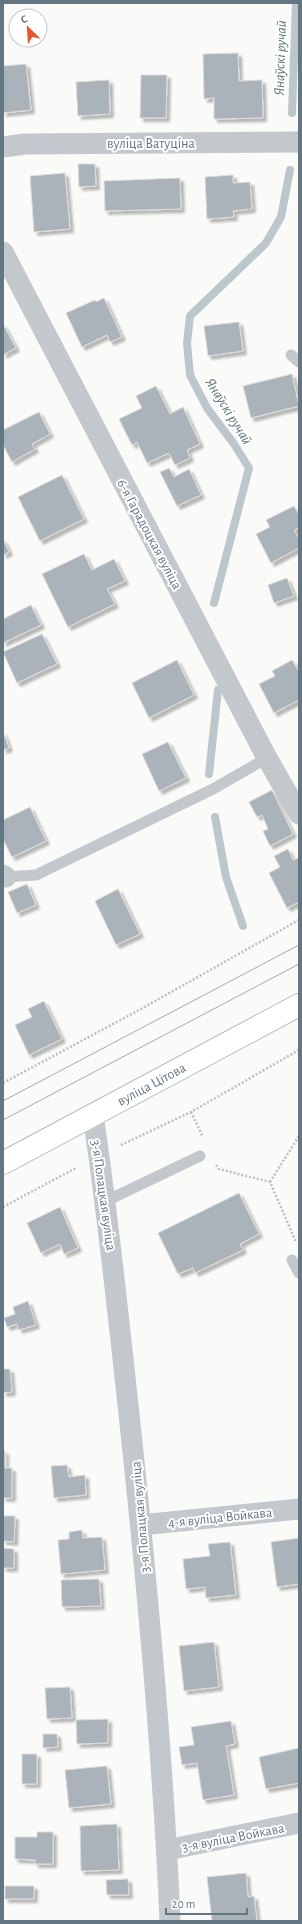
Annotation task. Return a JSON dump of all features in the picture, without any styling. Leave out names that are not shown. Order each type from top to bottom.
[{"type":"main road","name":"вуліца Цітова","points":[[3,1163],[299,1005]]},
{"type":"street","name":"вуліца Ватуціна","points":[[3,147],[25,144],[299,142]]},
{"type":"street","name":"6-я Гарадоцкая вуліца","points":[[3,252],[267,758],[299,814]]},
{"type":"street","name":"3-я Полацкая вуліца","points":[[93,1115],[106,1201],[141,1525],[167,1850],[170,1921]]},
{"type":"street","name":"4-я вуліца Войкава","points":[[141,1525],[299,1509]]},
{"type":"street","name":"3-я вуліца Войкава","points":[[167,1850],[299,1823]]},
{"type":"lane","points":[[4,876],[36,875],[213,789],[267,758]]},
{"type":"lane","points":[[106,1201],[200,1156]]},
{"type":"lane","points":[[292,1260],[299,1273]]},
{"type":"path","points":[[3,1083],[141,1009],[299,920]]},
{"type":"path","points":[[3,1207],[99,1155],[191,1112],[299,1050]]},
{"type":"path","points":[[191,1112],[205,1141]]},
{"type":"path","points":[[270,1182],[299,1136]]},
{"type":"path","points":[[215,1162],[219,1169],[270,1182]]},
{"type":"path","points":[[270,1182],[299,1249]]},
{"type":"building","points":[[238,53],[239,81],[262,80],[263,118],[214,119],[214,98],[204,99],[203,54]]},
{"type":"building","points":[[26,64],[31,110],[3,113],[3,66]]},
{"type":"building","points":[[141,75],[167,75],[166,118],[140,118]]},
{"type":"building","points":[[109,80],[110,114],[78,116],[76,82]]},
{"type":"building","points":[[78,164],[95,164],[96,186],[79,187]]},
{"type":"building","points":[[65,173],[70,229],[34,232],[30,176]]},
{"type":"building","points":[[233,175],[233,183],[250,182],[252,209],[233,211],[234,217],[207,219],[205,177]]},
{"type":"building","points":[[180,178],[181,209],[105,211],[104,181]]},
{"type":"building","points":[[104,298],[122,337],[110,342],[107,335],[82,347],[66,313],[95,300],[96,302]]},
{"type":"building","points":[[239,322],[243,351],[208,356],[204,326]]},
{"type":"building","points":[[3,324],[16,348],[3,355]]},
{"type":"building","points":[[292,374],[299,406],[251,418],[243,386]]},
{"type":"building","points":[[156,386],[170,414],[183,407],[200,444],[187,450],[190,458],[175,465],[169,453],[147,463],[137,442],[132,445],[119,419],[142,408],[136,396]]},
{"type":"building","points":[[39,412],[50,434],[32,444],[35,449],[12,462],[3,445],[3,430]]},
{"type":"building","points":[[169,468],[174,477],[189,469],[201,495],[177,506],[160,472]]},
{"type":"building","points":[[62,475],[84,519],[40,541],[18,497]]},
{"type":"building","points":[[294,506],[299,515],[299,528],[294,530],[299,539],[299,548],[271,563],[256,534],[270,527],[266,520]]},
{"type":"building","points":[[3,539],[9,552],[3,555]]},
{"type":"building","points":[[84,554],[92,570],[114,559],[125,581],[107,589],[115,604],[68,627],[42,574]]},
{"type":"building","points":[[287,578],[294,596],[274,603],[268,585]]},
{"type":"building","points":[[31,605],[41,625],[3,643],[3,619]]},
{"type":"building","points":[[42,634],[57,664],[17,683],[3,652]]},
{"type":"building","points":[[177,660],[194,695],[149,718],[132,683]]},
{"type":"building","points":[[292,660],[299,672],[299,700],[274,713],[259,684],[275,676],[272,671]]},
{"type":"building","points":[[3,732],[9,748],[3,750]]},
{"type":"building","points":[[168,742],[186,778],[159,791],[142,754]]},
{"type":"building","points":[[272,790],[293,834],[270,846],[263,831],[268,829],[262,815],[257,817],[249,802]]},
{"type":"building","points":[[30,807],[46,841],[12,857],[3,839],[3,820]]},
{"type":"building","points":[[288,849],[293,860],[299,858],[299,902],[287,908],[269,873],[280,867],[274,856]]},
{"type":"building","points":[[27,884],[36,905],[17,913],[8,892]]},
{"type":"building","points":[[118,889],[140,934],[116,945],[95,901]]},
{"type":"building","points":[[44,1001],[62,1039],[29,1055],[15,1025],[32,1017],[28,1009]]},
{"type":"building","points":[[239,1193],[259,1234],[240,1244],[243,1250],[195,1273],[193,1268],[178,1274],[158,1233]]},
{"type":"building","points":[[60,1207],[78,1248],[64,1254],[60,1244],[41,1253],[27,1223]]},
{"type":"building","points":[[28,1301],[36,1325],[19,1330],[17,1324],[7,1327],[4,1318],[15,1314],[13,1307]]},
{"type":"building","points":[[3,1369],[10,1369],[12,1392],[3,1393]]},
{"type":"building","points":[[3,1451],[5,1451],[5,1468],[12,1468],[12,1498],[3,1498]]},
{"type":"building","points":[[67,1465],[69,1477],[85,1475],[86,1495],[54,1498],[51,1466]]},
{"type":"building","points":[[3,1516],[15,1516],[14,1542],[3,1541]]},
{"type":"building","points":[[82,1530],[83,1538],[102,1537],[105,1570],[61,1574],[58,1540],[69,1539],[69,1532]]},
{"type":"building","points":[[299,1538],[299,1584],[277,1587],[271,1542]]},
{"type":"building","points":[[230,1542],[236,1595],[206,1598],[205,1587],[186,1589],[183,1559],[210,1556],[208,1544]]},
{"type":"building","points":[[3,1548],[14,1549],[14,1568],[3,1568]]},
{"type":"building","points":[[99,1579],[101,1606],[62,1607],[61,1580]]},
{"type":"building","points":[[214,1642],[219,1687],[184,1691],[179,1646]]},
{"type":"building","points":[[70,1687],[72,1718],[47,1719],[45,1688]]},
{"type":"building","points":[[108,1719],[108,1743],[77,1744],[76,1720]]},
{"type":"building","points":[[231,1721],[235,1744],[226,1746],[234,1795],[203,1800],[197,1763],[182,1765],[179,1747],[194,1745],[191,1727]]},
{"type":"building","points":[[43,1734],[57,1734],[58,1747],[43,1748]]},
{"type":"building","points":[[299,1748],[299,1783],[266,1789],[259,1757]]},
{"type":"building","points":[[22,1754],[37,1754],[37,1784],[22,1784]]},
{"type":"building","points":[[107,1766],[111,1804],[69,1808],[65,1770]]},
{"type":"building","points":[[117,1824],[119,1870],[81,1871],[80,1826]]},
{"type":"building","points":[[37,1832],[53,1832],[53,1864],[35,1864],[35,1860],[15,1859],[15,1837],[37,1837]]},
{"type":"building","points":[[246,1873],[248,1897],[254,1896],[257,1921],[212,1921],[207,1877]]},
{"type":"building","points":[[128,1879],[129,1895],[107,1895],[106,1880]]},
{"type":"building","points":[[5,1886],[34,1886],[34,1899],[5,1899]]},
{"type":"waterway","name":"Янаўскі ручай","points":[[292,113],[296,3]]},
{"type":"waterway","name":"Янаўскі ручай","points":[[214,603],[249,468],[234,444],[207,408],[190,375],[187,343],[190,316],[266,243],[281,217],[290,170]]},
{"type":"waterway","name":"Янаўскі ручай","points":[[209,774],[218,690]]},
{"type":"waterway","name":"Янаўскі ручай","points":[[215,817],[226,877],[243,926]]},
{"type":"tram line","points":[[3,1101],[299,945]]},
{"type":"tram line","points":[[3,1120],[299,964]]}]
